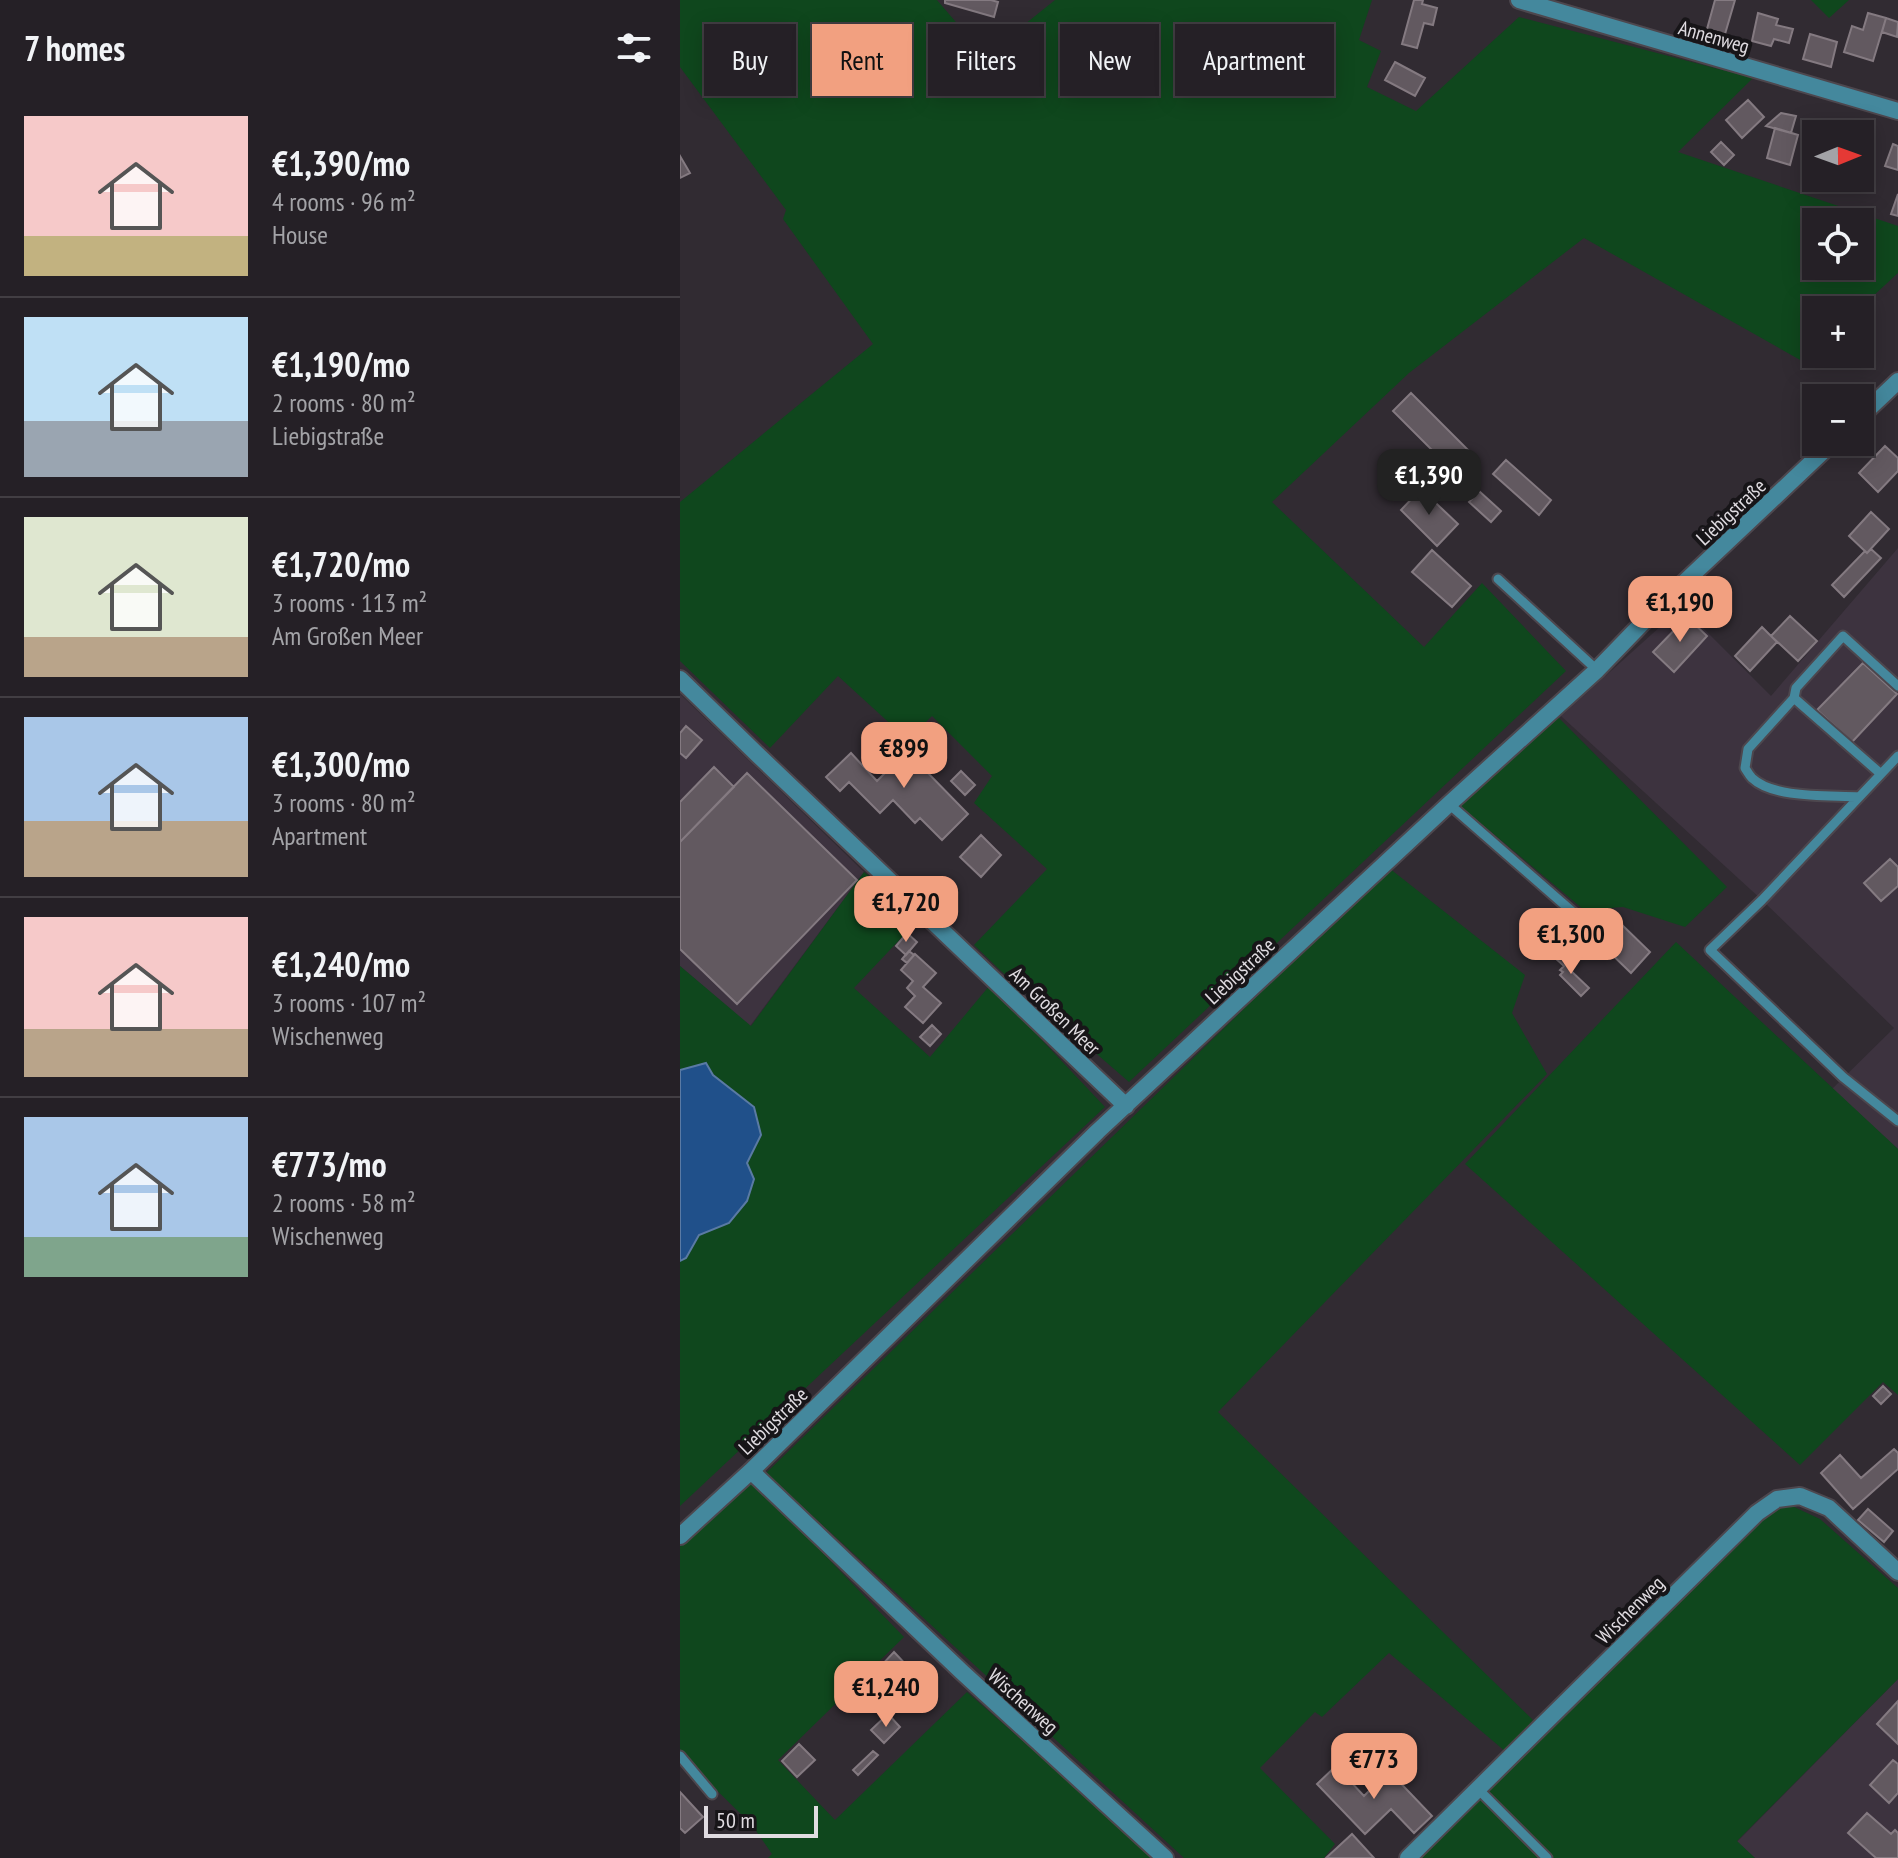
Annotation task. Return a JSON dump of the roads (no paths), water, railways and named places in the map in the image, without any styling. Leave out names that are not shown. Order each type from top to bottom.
[{"type":"street","name":"Annenweg","points":[[1519,0],[1898,111]]},
{"type":"street","points":[[1874,404],[1898,381]]},
{"type":"street","name":"Liebigstraße","points":[[680,1536],[751,1471],[1098,1131],[1597,670],[1656,609],[1818,456]]},
{"type":"street","name":"Am Großen Meer","points":[[680,679],[1126,1106]]},
{"type":"street","name":"Wischenweg","points":[[751,1471],[962,1672],[1165,1858]]},
{"type":"street","name":"Wischenweg","points":[[1408,1858],[1757,1513],[1777,1499],[1800,1496],[1829,1508],[1898,1572]]},
{"type":"lane","points":[[1498,579],[1597,670]]},
{"type":"lane","points":[[1859,797],[1794,795],[1772,788],[1753,779],[1745,768],[1748,749],[1794,698],[1796,688],[1843,636],[1898,686]]},
{"type":"lane","points":[[1794,698],[1881,774]]},
{"type":"lane","points":[[1898,756],[1762,900],[1710,950],[1843,1077],[1898,1121]]},
{"type":"lane","points":[[1449,804],[1583,921]]},
{"type":"lane","points":[[680,1756],[712,1794]]},
{"type":"lane","points":[[1478,1789],[1547,1858]]},
{"type":"water","points":[[706,1063],[713,1075],[754,1107],[761,1135],[747,1163],[754,1179],[747,1201],[729,1223],[699,1235],[686,1258],[680,1261],[680,1070]]}]
